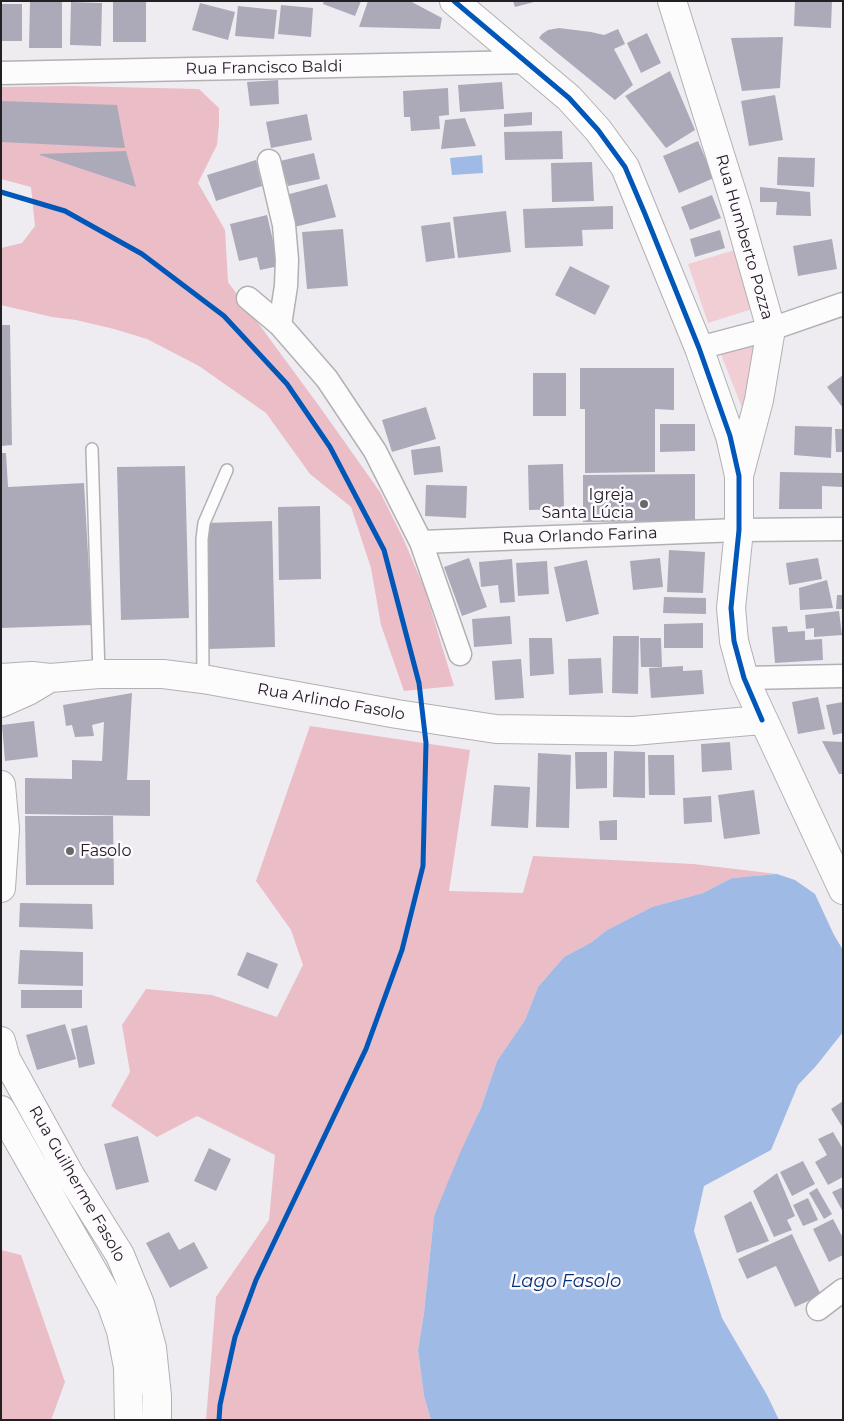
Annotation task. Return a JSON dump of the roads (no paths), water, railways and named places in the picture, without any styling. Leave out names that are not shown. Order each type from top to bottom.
[{"type":"main road","points":[[454,1],[569,98],[598,130],[624,167],[699,348],[730,436],[739,476],[739,530],[731,608],[734,641],[744,678],[843,890]]},
{"type":"main road","name":"Rua Humberto Pozza","points":[[672,1],[737,209],[771,329],[759,400],[739,476]]},
{"type":"main road","name":"Rua Arlindo Fasolo","points":[[1,678],[32,676],[50,678],[99,674],[163,674],[202,679],[496,730],[634,731],[762,720]]},
{"type":"main road","points":[[1,703],[28,691],[50,678]]},
{"type":"main road","points":[[1,785],[5,829],[1,888]]},
{"type":"main road","name":"Rua Guilherme Fasolo","points":[[1,1041],[6,1060],[70,1175],[120,1255],[140,1304],[152,1348],[157,1396],[157,1420]]},
{"type":"main road","name":"Rua Guilherme Fasolo","points":[[1,1110],[111,1302],[121,1331],[128,1366],[130,1420]]},
{"type":"street","name":"Rua Francisco Baldi","points":[[1,73],[527,62]]},
{"type":"street","points":[[269,161],[284,225],[287,260],[286,286],[280,325]]},
{"type":"street","points":[[248,298],[280,325],[327,379],[375,451],[421,542],[460,654]]},
{"type":"street","points":[[699,348],[771,329],[843,304]]},
{"type":"street","name":"Rua Orlando Farina","points":[[421,542],[739,530],[843,529]]},
{"type":"street","points":[[744,678],[843,676]]},
{"type":"street","points":[[818,1309],[843,1290]]},
{"type":"lane","points":[[92,449],[99,674]]},
{"type":"lane","points":[[202,679],[202,540],[204,523],[227,470]]},
{"type":"water","points":[[482,155],[483,173],[452,175],[450,158]]},
{"type":"water","name":"Lago Fasolo","points":[[777,874],[795,880],[815,894],[843,950],[843,1032],[798,1085],[771,1150],[704,1186],[694,1231],[722,1318],[767,1395],[779,1420],[431,1420],[424,1396],[418,1350],[424,1313],[434,1216],[481,1108],[497,1061],[525,1020],[538,987],[564,957],[592,942],[607,930],[652,907],[703,893],[732,878]]},
{"type":"place","name":"Igreja Santa Lúcia","points":[[644,504]]},
{"type":"place","name":"Fasolo","points":[[70,851]]}]
